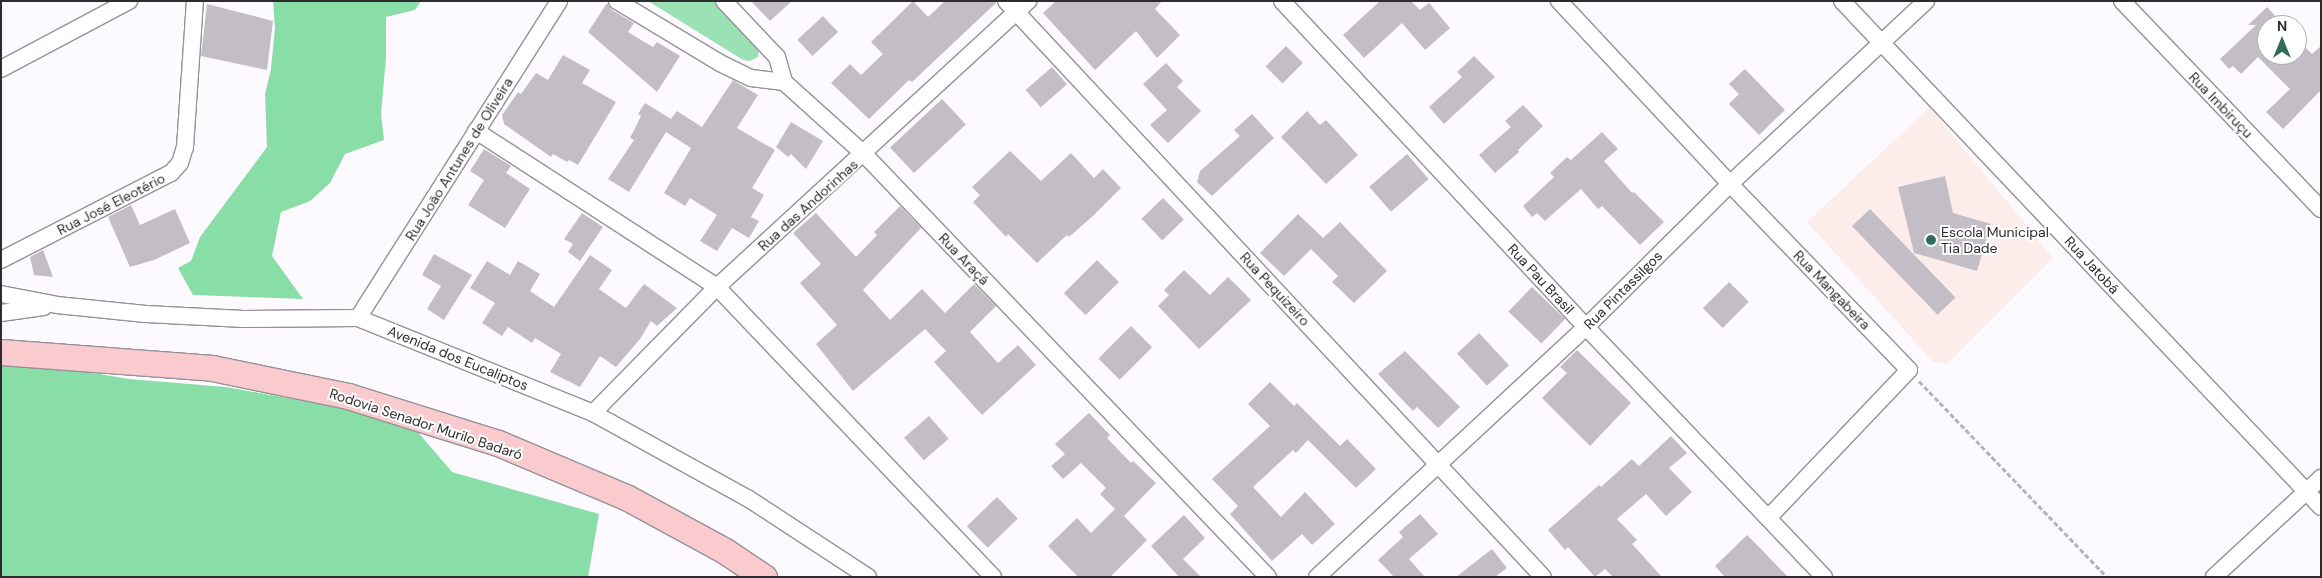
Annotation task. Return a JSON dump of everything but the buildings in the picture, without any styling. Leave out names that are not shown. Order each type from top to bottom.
[{"type":"main road","name":"Rodovia Senador Murilo Badaró","points":[[1,352],[212,368],[348,396],[498,444],[626,497],[725,551],[764,577]]},
{"type":"street","points":[[1,69],[129,1]]},
{"type":"street","name":"Rua José Eleotério","points":[[1,260],[171,174],[180,163],[185,147],[195,1]]},
{"type":"street","name":"Rua João Antunes de Oliveira","points":[[358,318],[559,1]]},
{"type":"street","points":[[618,1],[720,64],[751,78],[784,82],[777,57],[724,1]]},
{"type":"street","name":"Rua Pau Brasil","points":[[1282,1],[1586,327],[1824,577]]},
{"type":"street","name":"Rua Mangabeira","points":[[1559,1],[1730,184],[1909,370]]},
{"type":"street","name":"Rua Jatobá","points":[[1842,1],[2321,506]]},
{"type":"street","name":"Rua Pintassilgos","points":[[1317,577],[1586,327],[1730,184],[1926,1]]},
{"type":"street","name":"Rua Imbiruçu","points":[[2122,1],[2321,209]]},
{"type":"street","name":"Rua das Andorinhas","points":[[593,413],[717,287],[864,154],[1017,5]]},
{"type":"street","name":"Rua Pequizeiro","points":[[1017,5],[1543,577]]},
{"type":"street","name":"Rua Araçá","points":[[784,82],[864,154],[1268,577]]},
{"type":"street","points":[[476,131],[717,287],[994,577]]},
{"type":"street","name":"Avenida dos Eucaliptos","points":[[1,294],[57,305],[146,314],[234,318],[358,318],[593,413],[749,499],[868,577]]},
{"type":"street","points":[[1,313],[57,305]]},
{"type":"street","points":[[1768,518],[1909,370]]},
{"type":"street","points":[[2214,577],[2321,478]]},
{"type":"path","points":[[1909,370],[2107,577]]},
{"type":"shaded area","name":"Escola Municipal Tia Dade","points":[[1930,107],[2053,258],[1947,364],[1933,362],[1807,222]]},
{"type":"green space","points":[[273,1],[421,1],[415,10],[386,17],[386,58],[381,114],[384,140],[345,154],[330,183],[310,201],[281,212],[272,256],[303,299],[193,295],[178,268],[191,261],[200,237],[267,147],[265,94],[271,69],[275,28]]},
{"type":"green space","points":[[648,1],[714,1],[754,42],[759,49],[758,57],[750,61],[743,60]]},
{"type":"green space","points":[[1,363],[51,366],[129,379],[226,387],[337,407],[411,424],[452,472],[599,514],[588,577],[1,577]]},
{"type":"place","name":"Escola Municipal Tia Dade","points":[[1931,240]]}]
